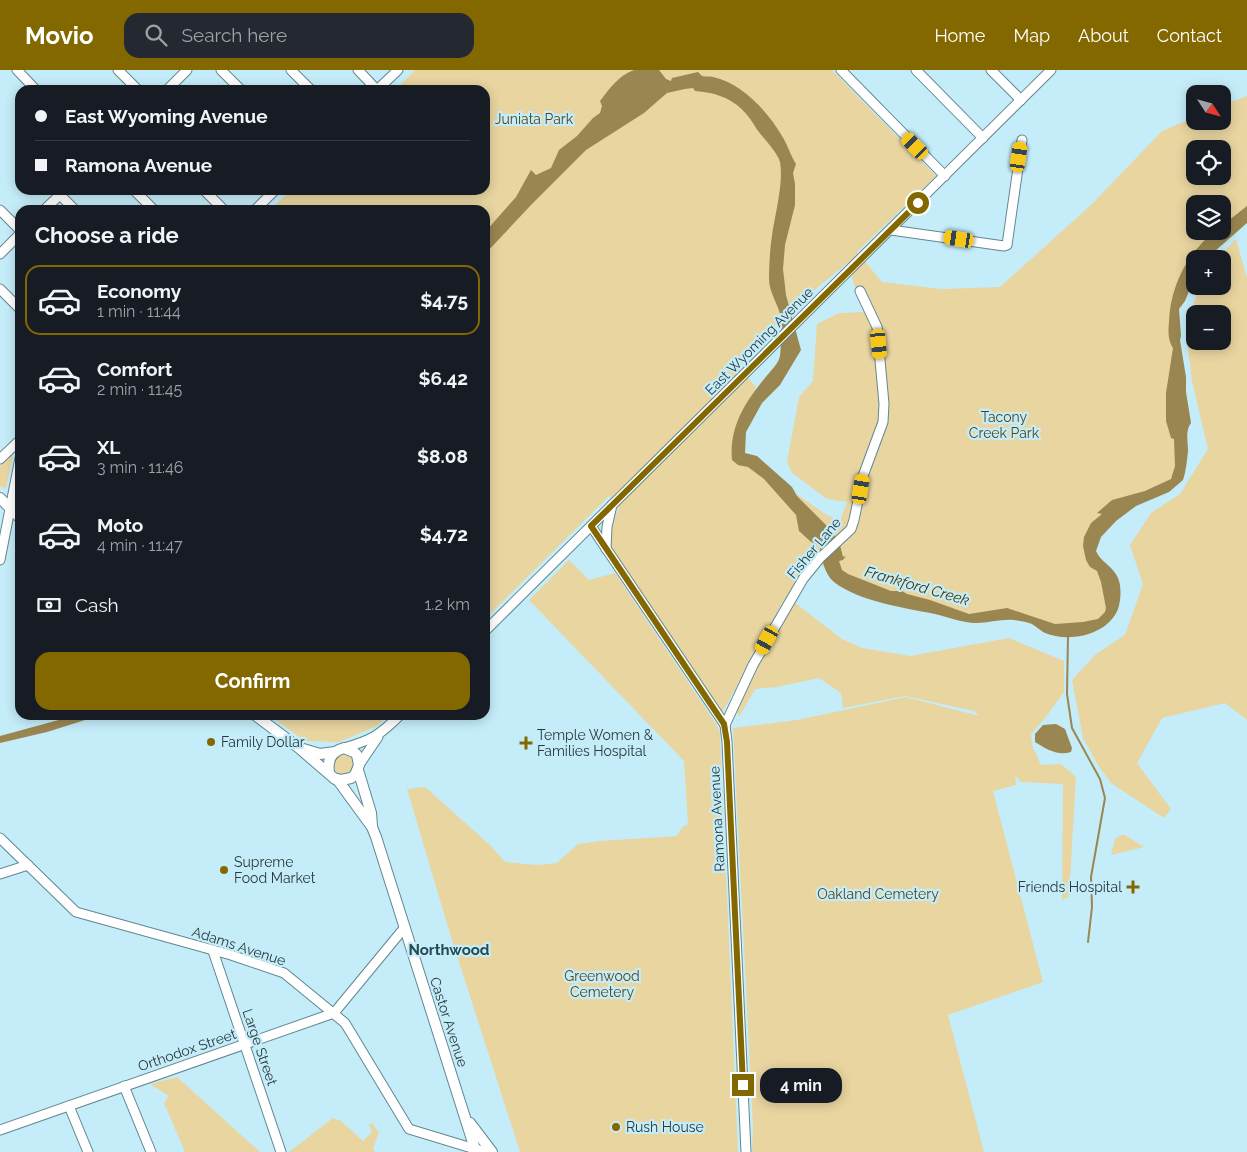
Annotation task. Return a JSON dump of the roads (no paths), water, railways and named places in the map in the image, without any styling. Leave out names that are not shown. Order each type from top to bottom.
[{"type":"main road","points":[[0,498],[15,513]]},
{"type":"main road","points":[[262,720],[337,779],[346,780],[351,778],[359,767],[357,755],[349,749],[320,754],[299,748]]},
{"type":"main road","points":[[329,772],[329,761],[340,750]]},
{"type":"main road","name":"Castor Avenue","points":[[359,767],[372,812],[372,827]]},
{"type":"main road","name":"Castor Avenue","points":[[337,779],[372,827],[463,1112],[479,1150]]},
{"type":"main road","name":"Castor Avenue","points":[[463,1112],[492,1152]]},
{"type":"street","points":[[16,70],[31,85]]},
{"type":"street","points":[[118,70],[133,85]]},
{"type":"street","points":[[173,85],[187,70]]},
{"type":"street","points":[[221,70],[236,85]]},
{"type":"street","points":[[291,70],[306,85]]},
{"type":"street","points":[[358,70],[372,85]]},
{"type":"street","points":[[382,85],[398,70]]},
{"type":"street","points":[[841,70],[945,176]]},
{"type":"street","points":[[916,70],[983,138]]},
{"type":"street","points":[[991,70],[1021,100]]},
{"type":"street","name":"East Wyoming Avenue","points":[[490,626],[1051,70]]},
{"type":"street","points":[[891,230],[1006,245],[1022,140]]},
{"type":"street","points":[[49,205],[59,195]]},
{"type":"street","points":[[139,195],[149,205]]},
{"type":"street","points":[[209,195],[219,205]]},
{"type":"street","points":[[260,205],[269,195]]},
{"type":"street","points":[[0,210],[15,225]]},
{"type":"street","points":[[0,254],[15,239]]},
{"type":"street","points":[[0,289],[15,305]]},
{"type":"street","name":"Fisher Lane","points":[[724,724],[753,665],[803,579],[820,558],[851,529],[854,520],[863,476],[883,422],[884,404],[878,327],[860,291]]},
{"type":"street","points":[[0,459],[15,445]]},
{"type":"street","points":[[0,560],[15,483]]},
{"type":"street","points":[[606,550],[607,527],[612,505]]},
{"type":"street","name":"Ramona Avenue","points":[[591,526],[724,724],[728,752],[746,1152]]},
{"type":"street","points":[[359,767],[380,735],[395,720]]},
{"type":"street","points":[[340,750],[365,743],[380,735]]},
{"type":"street","name":"Adams Avenue","points":[[0,838],[76,912],[284,972],[345,1023],[409,1129],[479,1150]]},
{"type":"street","points":[[0,874],[28,865]]},
{"type":"street","points":[[334,1013],[405,927]]},
{"type":"street","name":"Large Street","points":[[213,951],[281,1152]]},
{"type":"street","name":"Orthodox Street","points":[[0,1130],[334,1013]]},
{"type":"street","points":[[124,1086],[151,1152]]},
{"type":"street","points":[[69,1106],[88,1152]]},
{"type":"waterway","points":[[1068,635],[1067,694],[1072,728],[1100,779],[1105,798],[1091,877],[1092,907],[1088,942]]},
{"type":"place","name":"Family Dollar","points":[[211,742]]},
{"type":"place","name":"Temple Women & Families Hospital","points":[[526,743]]},
{"type":"place","name":"Supreme Food Market","points":[[224,870]]},
{"type":"place","name":"Friends Hospital","points":[[1133,887]]},
{"type":"place","name":"Rush House","points":[[616,1127]]},
{"type":"district","name":"Northwood","points":[[449,950]]},
{"type":"park label","name":"Juniata Park","points":[[534,119]]},
{"type":"park label","name":"Tacony Creek Park","points":[[1004,426]]},
{"type":"park label","name":"Oakland Cemetery","points":[[878,894]]},
{"type":"park label","name":"Greenwood Cemetery","points":[[602,984]]},
{"type":"water label","name":"Frankford Creek","points":[[917,586]]}]
